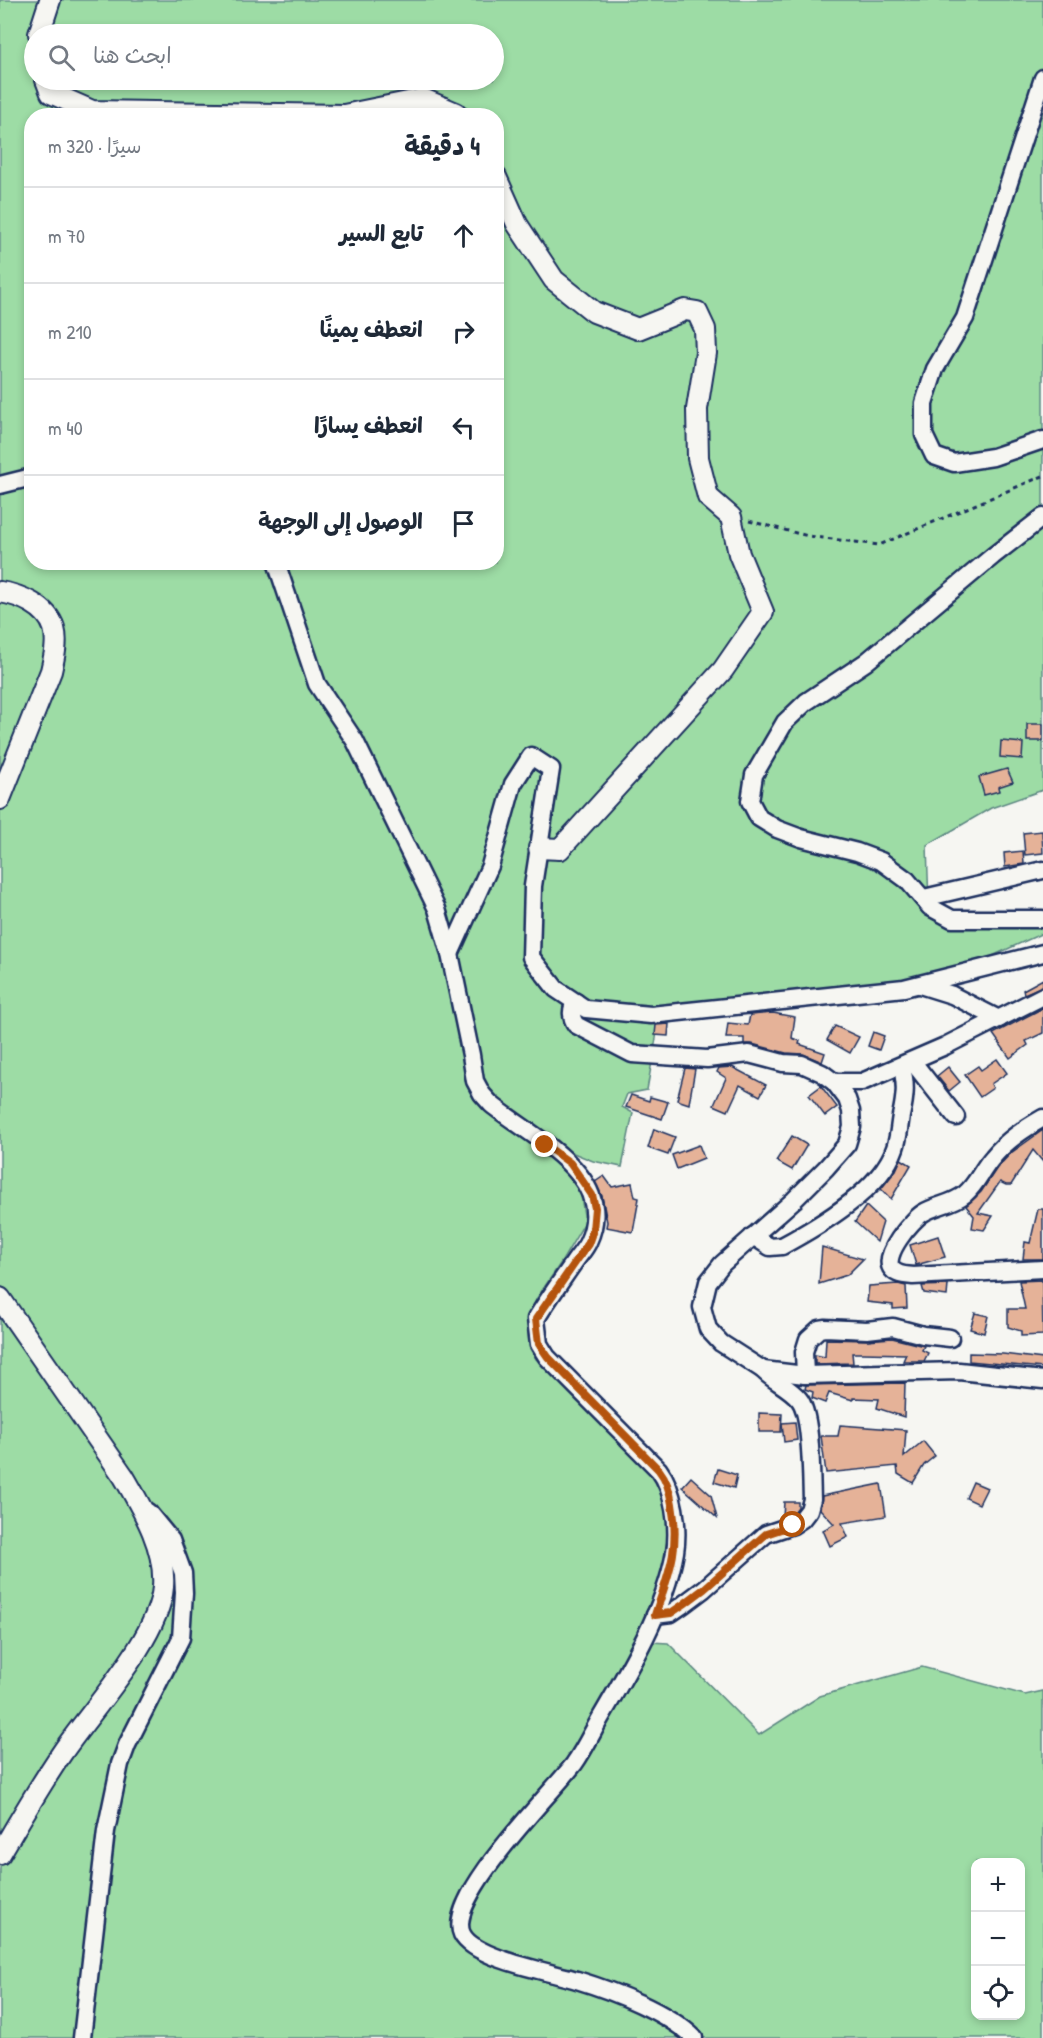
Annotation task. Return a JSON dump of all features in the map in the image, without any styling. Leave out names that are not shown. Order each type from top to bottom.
[{"type":"street","points":[[42,24],[50,0]]},
{"type":"street","points":[[1043,78],[965,318],[935,369],[924,403],[924,435],[934,456],[954,464],[993,458],[1043,440]]},
{"type":"street","points":[[50,90],[51,93],[85,108]]},
{"type":"street","points":[[379,108],[423,99],[446,108]]},
{"type":"street","points":[[504,195],[517,224],[554,280],[594,312],[638,329],[685,310],[698,312],[705,328],[706,353],[697,409],[698,458],[708,497],[731,517],[739,554],[763,612],[723,670],[560,849],[539,848]]},
{"type":"street","points":[[0,485],[24,479]]},
{"type":"street","points":[[1043,517],[866,662],[806,702],[785,723],[767,749],[754,775],[750,801],[759,818],[777,829],[881,861],[907,880],[930,907],[952,919],[1043,919]]},
{"type":"street","points":[[279,570],[317,684],[355,741],[436,909],[450,954],[475,1081],[482,1094],[510,1120],[570,1163],[592,1195],[595,1208],[588,1244],[536,1319],[539,1344],[548,1357],[667,1479],[675,1524],[675,1551],[655,1615],[615,1694],[575,1762],[495,1856],[471,1893],[460,1921],[461,1933],[468,1942],[482,1952],[579,1981],[645,2006],[672,2020],[694,2038]]},
{"type":"street","points":[[0,592],[21,597],[46,615],[53,627],[55,654],[51,671],[0,799]]},
{"type":"street","points":[[450,954],[490,866],[513,784],[531,756],[551,769],[533,886],[531,957],[556,989],[586,1009],[651,1015],[919,985],[1043,953]]},
{"type":"street","points":[[924,898],[1043,870]]},
{"type":"street","points":[[919,985],[952,995],[999,1019]]},
{"type":"street","points":[[834,1082],[862,1082],[907,1063],[1043,996]]},
{"type":"street","points":[[576,1002],[572,1010],[576,1025],[632,1054],[706,1059],[749,1054],[802,1064],[822,1073],[834,1082],[843,1092],[851,1111],[852,1132],[847,1144],[794,1200],[722,1264],[708,1282],[702,1308],[708,1329],[721,1343],[763,1370],[800,1399],[808,1428],[812,1499],[809,1510],[793,1525],[766,1534],[704,1589],[671,1613],[655,1615]]},
{"type":"street","points":[[907,1063],[956,1116]]},
{"type":"street","points":[[753,1236],[770,1247],[782,1246],[848,1205],[881,1171],[895,1149],[898,1137],[905,1098],[907,1063]]},
{"type":"street","points":[[1043,1118],[1016,1134],[992,1158],[975,1185],[966,1193],[954,1201],[924,1212],[914,1221],[891,1254],[889,1264],[901,1275],[914,1276],[1043,1269]]},
{"type":"street","points":[[0,1298],[137,1499],[153,1534],[161,1562],[163,1590],[158,1609],[148,1631],[128,1663],[61,1754],[0,1854]]},
{"type":"street","points":[[805,1375],[804,1352],[808,1339],[812,1333],[825,1328],[867,1330],[893,1327],[923,1335],[950,1338]]},
{"type":"street","points":[[763,1370],[805,1375],[959,1371],[1043,1380]]},
{"type":"street","points":[[82,2038],[106,1831],[120,1764],[127,1745],[181,1638],[184,1593],[183,1573],[178,1555],[171,1540],[137,1499]]},
{"type":"path","points":[[731,517],[808,536],[879,544],[1043,476]]},
{"type":"green space","points":[[0,0],[1043,0],[1043,790],[991,808],[927,845],[929,905],[1043,928],[1043,933],[968,967],[864,992],[659,1021],[647,1090],[627,1094],[622,1107],[633,1113],[622,1167],[593,1161],[571,1152],[526,1122],[566,1169],[581,1196],[585,1222],[527,1318],[529,1347],[536,1359],[603,1422],[657,1479],[669,1514],[668,1549],[661,1586],[648,1618],[632,1641],[668,1643],[759,1735],[820,1696],[922,1667],[1025,1695],[1043,1691],[1043,2038],[0,2038]]},
{"type":"building","points":[[1027,724],[1043,724],[1043,741],[1027,741]]},
{"type":"building","points":[[1001,741],[1023,743],[1022,759],[1000,757]]},
{"type":"building","points":[[1007,769],[1013,782],[998,787],[999,791],[984,795],[979,777]]},
{"type":"building","points":[[1042,831],[1043,853],[1025,855],[1023,833]]},
{"type":"building","points":[[1023,851],[1024,864],[1005,867],[1004,853]]},
{"type":"building","points":[[1043,979],[1043,986],[1024,994],[1023,990]]},
{"type":"building","points":[[1043,1008],[1043,1033],[1026,1041],[1028,1045],[1010,1058],[993,1034]]},
{"type":"building","points":[[773,1013],[795,1017],[792,1038],[800,1041],[799,1044],[825,1053],[822,1062],[803,1054],[786,1053],[744,1044],[744,1038],[726,1038],[728,1023],[748,1025],[750,1015]]},
{"type":"building","points":[[669,1024],[668,1036],[655,1035],[656,1025]]},
{"type":"building","points":[[835,1026],[859,1037],[850,1053],[827,1040]]},
{"type":"building","points":[[873,1032],[884,1036],[879,1050],[868,1046]]},
{"type":"building","points":[[997,1059],[1007,1073],[991,1084],[993,1088],[980,1097],[965,1075],[978,1066],[981,1070]]},
{"type":"building","points":[[732,1067],[766,1085],[760,1096],[740,1085],[728,1111],[714,1105],[726,1078],[717,1072],[719,1068]]},
{"type":"building","points":[[948,1067],[960,1082],[949,1091],[937,1076]]},
{"type":"building","points":[[685,1068],[695,1069],[689,1104],[677,1100]]},
{"type":"building","points":[[821,1086],[837,1107],[825,1116],[809,1095]]},
{"type":"building","points":[[631,1095],[649,1101],[650,1097],[668,1102],[662,1119],[626,1107]]},
{"type":"building","points":[[654,1129],[675,1137],[668,1155],[648,1148]]},
{"type":"building","points":[[1043,1130],[1043,1162],[1033,1150],[1011,1185],[1000,1182],[978,1213],[993,1216],[984,1230],[972,1228],[974,1216],[966,1206],[981,1192],[997,1168],[1011,1153]]},
{"type":"building","points":[[792,1136],[807,1145],[792,1170],[776,1161]]},
{"type":"building","points":[[699,1145],[704,1158],[677,1169],[672,1155]]},
{"type":"building","points":[[901,1159],[911,1165],[891,1199],[881,1189],[896,1170]]},
{"type":"building","points":[[604,1176],[612,1187],[632,1183],[635,1197],[639,1198],[633,1232],[606,1227],[602,1196],[595,1182]]},
{"type":"building","points":[[866,1206],[883,1222],[877,1242],[855,1222]]},
{"type":"building","points":[[1038,1209],[1043,1209],[1043,1259],[1023,1259],[1025,1242],[1030,1243]]},
{"type":"building","points":[[938,1236],[945,1257],[916,1265],[910,1245]]},
{"type":"building","points":[[822,1247],[863,1259],[847,1275],[819,1284]]},
{"type":"building","points":[[1042,1280],[1043,1335],[1021,1336],[1021,1331],[1008,1327],[1008,1309],[1025,1309],[1019,1281]]},
{"type":"building","points":[[898,1284],[906,1286],[907,1308],[893,1309],[893,1305],[867,1302],[869,1286]]},
{"type":"building","points":[[948,1285],[947,1296],[924,1293],[922,1286]]},
{"type":"building","points":[[975,1313],[988,1316],[984,1333],[970,1329]]},
{"type":"building","points":[[892,1338],[924,1346],[922,1350],[928,1353],[924,1361],[903,1361],[906,1354],[852,1353],[853,1363],[815,1364],[815,1355],[825,1357],[826,1339]]},
{"type":"building","points":[[969,1353],[1043,1359],[1043,1368],[969,1361]]},
{"type":"building","points":[[905,1383],[904,1417],[877,1408],[879,1399],[853,1398],[853,1400],[829,1393],[825,1403],[812,1398],[813,1392],[805,1389],[806,1385]]},
{"type":"building","points":[[759,1413],[782,1414],[781,1432],[759,1432]]},
{"type":"building","points":[[795,1422],[797,1440],[784,1442],[782,1423]]},
{"type":"building","points":[[840,1425],[906,1430],[904,1457],[923,1441],[935,1456],[924,1465],[913,1483],[898,1474],[897,1466],[826,1473],[821,1436],[838,1436]]},
{"type":"building","points":[[718,1469],[737,1475],[734,1488],[714,1482]]},
{"type":"building","points":[[691,1477],[711,1495],[717,1518],[682,1487]]},
{"type":"building","points":[[973,1482],[987,1488],[979,1504],[966,1498]]},
{"type":"building","points":[[881,1484],[886,1516],[842,1523],[848,1537],[830,1546],[823,1530],[834,1524],[820,1509],[822,1496]]},
{"type":"building","points":[[784,1502],[798,1502],[798,1507],[783,1517]]},
{"type":"route","points":[[545,1145],[570,1163],[586,1184],[595,1208],[593,1230],[588,1244],[536,1319],[539,1344],[548,1357],[667,1479],[675,1524],[675,1551],[655,1615],[671,1613],[684,1604],[766,1534],[793,1525]]}]
